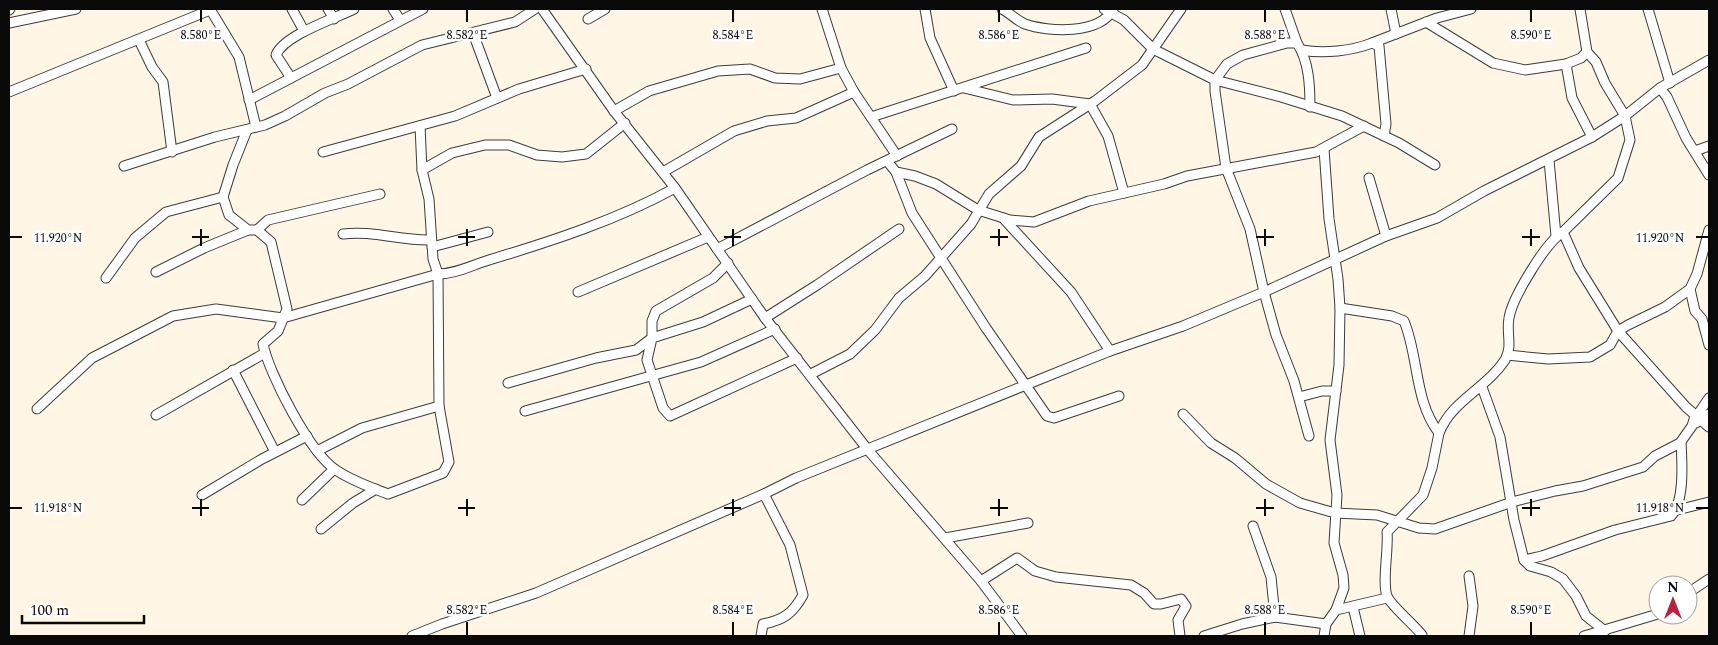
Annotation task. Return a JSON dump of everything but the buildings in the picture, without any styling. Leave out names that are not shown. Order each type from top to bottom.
[{"type":"street","points":[[9,23],[76,9]]},
{"type":"street","points":[[9,92],[139,40],[210,9],[239,57],[249,100],[251,129],[232,165],[223,196],[229,215],[271,242],[286,309],[278,331],[263,344],[265,353],[317,452],[334,469],[388,494],[443,473],[449,462],[439,406],[438,274],[431,244],[429,199],[422,170],[420,126]]},
{"type":"street","points":[[292,9],[304,31]]},
{"type":"street","points":[[328,9],[334,19]]},
{"type":"street","points":[[292,78],[276,55],[278,50],[304,31],[354,9]]},
{"type":"street","points":[[393,9],[400,20]]},
{"type":"street","points":[[249,100],[423,9]]},
{"type":"street","points":[[124,166],[216,137],[251,129],[286,116],[422,45],[516,22],[536,9]]},
{"type":"street","points":[[542,9],[614,111],[675,188],[765,318],[811,374],[868,450],[981,581],[1022,636]]},
{"type":"street","points":[[588,19],[605,9]]},
{"type":"street","points":[[822,9],[841,68],[854,92],[897,156]]},
{"type":"street","points":[[925,9],[930,38],[954,91]]},
{"type":"street","points":[[1002,9],[1022,23],[1038,28],[1064,30],[1085,27],[1109,10],[1124,20],[1153,49],[1216,80],[1281,97],[1342,116],[1384,136],[1435,166]]},
{"type":"street","points":[[811,374],[850,354],[886,318],[899,298],[926,276],[971,224],[989,194],[1021,166],[1040,137],[1090,104],[1142,64],[1181,9]]},
{"type":"street","points":[[1285,9],[1308,76],[1310,107]]},
{"type":"street","points":[[1392,9],[1396,34]]},
{"type":"street","points":[[1309,436],[1299,397],[1276,335],[1250,229],[1226,168],[1218,125],[1216,80],[1227,64],[1243,55],[1286,43],[1322,52],[1351,48],[1372,43],[1426,22],[1436,13],[1471,9]]},
{"type":"street","points":[[1422,635],[1387,598],[1384,585],[1389,547],[1387,532],[1423,495],[1432,468],[1439,433],[1447,417],[1461,401],[1482,387],[1507,355],[1510,339],[1508,320],[1512,304],[1541,256],[1559,234],[1618,178],[1630,140],[1624,116],[1605,84],[1596,62],[1587,52],[1580,9]]},
{"type":"street","points":[[1648,9],[1670,83]]},
{"type":"street","points":[[1426,22],[1493,63],[1525,70],[1566,64],[1581,58],[1587,52]]},
{"type":"street","points":[[473,33],[497,98]]},
{"type":"street","points":[[139,40],[152,67],[163,82],[172,152]]},
{"type":"street","points":[[1372,43],[1379,46],[1386,124],[1384,136]]},
{"type":"street","points":[[871,117],[1086,48]]},
{"type":"street","points":[[412,636],[442,624],[536,593],[764,494],[796,478],[1110,351],[1183,326],[1264,292],[1386,236],[1437,218],[1484,191],[1592,137],[1624,116],[1660,88],[1709,60]]},
{"type":"street","points":[[1566,64],[1572,98],[1592,137]]},
{"type":"street","points":[[614,111],[649,91],[718,71],[750,69],[775,78],[800,79],[841,68]]},
{"type":"street","points":[[323,152],[455,116],[519,89],[586,69]]},
{"type":"street","points":[[964,88],[1013,100],[1052,99],[1090,104]]},
{"type":"street","points":[[1660,88],[1672,105],[1686,138],[1709,175]]},
{"type":"street","points":[[663,172],[734,131],[767,121],[796,118],[854,92]]},
{"type":"street","points":[[1090,104],[1108,136],[1124,193]]},
{"type":"street","points":[[422,170],[452,153],[485,146],[509,146],[537,156],[586,154],[625,123]]},
{"type":"street","points":[[896,172],[915,176],[936,184],[978,210],[1019,222],[1034,222],[1089,201],[1226,168],[1324,149],[1364,126]]},
{"type":"street","points":[[717,249],[952,129]]},
{"type":"street","points":[[1694,151],[1709,146]]},
{"type":"street","points":[[1324,149],[1340,308],[1336,391],[1330,440],[1336,494],[1334,543],[1343,575],[1344,588],[1336,610],[1326,624],[1324,636]]},
{"type":"street","points":[[1549,160],[1559,234],[1578,268],[1618,331],[1697,418],[1709,427]]},
{"type":"street","points":[[887,161],[896,172],[912,213],[940,258],[1047,416],[1054,418],[1119,396]]},
{"type":"street","points":[[1369,178],[1386,236]]},
{"type":"street","points":[[37,409],[92,358],[173,316],[216,309],[282,318],[438,274],[464,269],[536,246],[626,212],[675,188]]},
{"type":"street","points":[[156,272],[204,248],[252,230],[268,220],[380,194]]},
{"type":"street","points":[[106,278],[135,238],[166,212],[223,196]]},
{"type":"street","points":[[1003,218],[1071,292],[1110,351]]},
{"type":"street","points":[[765,318],[817,285],[899,228]]},
{"type":"street","points":[[1507,355],[1548,359],[1590,357],[1610,345],[1618,331],[1645,315],[1665,307],[1690,289],[1697,274],[1709,230]]},
{"type":"street","points":[[343,234],[362,232],[431,244],[488,232]]},
{"type":"street","points":[[578,292],[708,237]]},
{"type":"street","points":[[728,263],[713,278],[656,311],[652,321],[652,338],[647,360],[663,408],[670,416],[796,358]]},
{"type":"street","points":[[1690,289],[1695,311],[1702,319],[1709,345]]},
{"type":"street","points":[[508,383],[596,358],[636,350],[652,338],[703,322],[752,299]]},
{"type":"street","points":[[1340,308],[1392,316],[1404,321],[1421,394],[1431,421],[1439,433]]},
{"type":"street","points":[[525,412],[701,362],[775,329]]},
{"type":"street","points":[[156,414],[265,353]]},
{"type":"street","points":[[234,370],[276,452]]},
{"type":"street","points":[[1482,387],[1500,437],[1514,520],[1524,560],[1530,566],[1551,572],[1563,579],[1576,596],[1586,616],[1605,631]]},
{"type":"street","points":[[1299,397],[1322,391],[1336,391]]},
{"type":"street","points":[[1183,414],[1211,443],[1235,458],[1266,484],[1300,503],[1335,513],[1377,515],[1419,528],[1435,529],[1512,502],[1554,491],[1574,489],[1643,467],[1655,456],[1681,442],[1709,398]]},
{"type":"street","points":[[317,452],[362,428],[439,406]]},
{"type":"street","points":[[1697,418],[1709,414]]},
{"type":"street","points":[[202,495],[307,436]]},
{"type":"street","points":[[1678,510],[1682,460],[1681,442]]},
{"type":"street","points":[[302,500],[334,469]]},
{"type":"street","points":[[321,529],[353,503],[376,489]]},
{"type":"street","points":[[761,636],[763,624],[777,621],[794,610],[803,595],[790,545],[764,494]]},
{"type":"street","points":[[1524,560],[1536,558],[1615,530],[1665,519],[1678,510],[1709,502]]},
{"type":"street","points":[[945,538],[1028,523]]},
{"type":"street","points":[[1253,526],[1271,578],[1275,617]]},
{"type":"street","points":[[981,581],[1017,558],[1035,571],[1056,577],[1131,586],[1144,593],[1154,604],[1181,599],[1186,606],[1178,620],[1180,636]]},
{"type":"street","points":[[1469,576],[1473,606],[1469,636]]},
{"type":"street","points":[[1698,585],[1709,578]]},
{"type":"street","points":[[1336,610],[1387,598]]},
{"type":"street","points":[[1353,607],[1360,636]]},
{"type":"street","points":[[1204,636],[1242,624],[1275,617],[1326,624]]},
{"type":"street","points":[[1584,636],[1648,617]]}]
